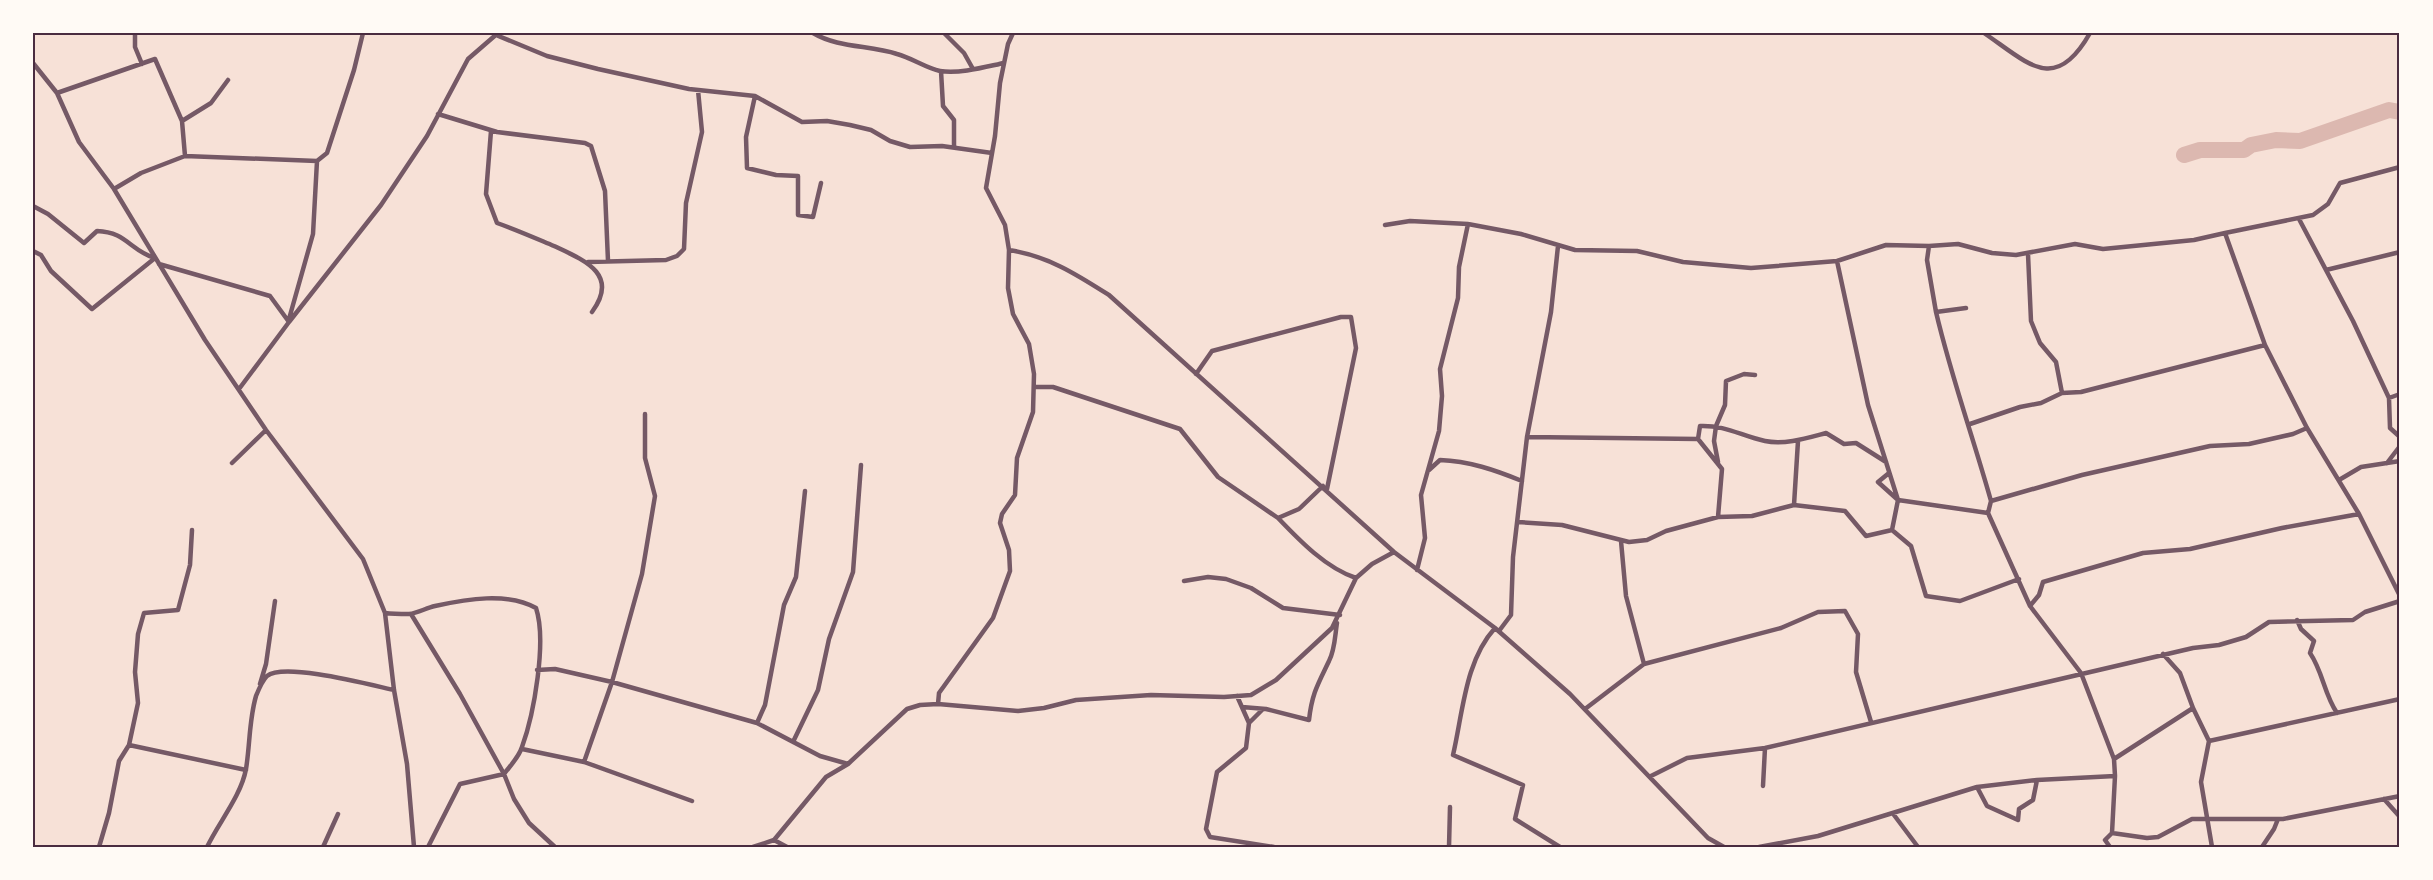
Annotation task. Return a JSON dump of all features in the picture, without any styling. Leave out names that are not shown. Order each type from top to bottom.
[{"type":"street","points":[[135,33],[135,47],[142,64]]},
{"type":"street","points":[[114,189],[141,173],[185,156],[317,161],[327,153],[354,70],[363,33]]},
{"type":"street","points":[[813,33],[828,42],[872,47],[899,54],[941,71],[973,69],[1004,63]]},
{"type":"street","points":[[944,33],[964,53],[973,69]]},
{"type":"street","points":[[938,704],[939,693],[993,618],[1010,571],[1009,550],[1000,523],[1002,514],[1015,495],[1017,458],[1033,412],[1035,387],[1029,344],[1013,314],[1008,288],[1009,250],[1005,225],[986,188],[1004,63],[1013,33]]},
{"type":"street","points":[[1984,33],[2037,68],[2049,69],[2064,65],[2079,51],[2090,33]]},
{"type":"street","points":[[239,389],[381,205],[438,114],[468,59],[497,34],[547,56],[698,90],[754,96],[802,122],[827,121],[850,125],[871,130],[890,141],[910,147],[954,147],[992,153]]},
{"type":"street","points":[[57,93],[155,59],[182,121],[185,156]]},
{"type":"street","points":[[33,63],[57,93],[78,142],[114,189],[205,340],[266,430],[363,559],[385,613],[394,690],[407,764],[414,847]]},
{"type":"street","points":[[941,71],[943,106],[954,120],[954,147]]},
{"type":"street","points":[[182,121],[211,103],[228,80]]},
{"type":"street","points":[[588,262],[666,260],[678,256],[684,249],[686,203],[702,132],[698,90]]},
{"type":"street","points":[[754,96],[746,137],[747,168],[776,175],[798,176],[798,215],[813,217],[821,183]]},
{"type":"street","points":[[438,114],[491,131],[585,143],[591,146],[605,191],[608,261]]},
{"type":"street","points":[[491,131],[486,194],[497,223],[588,262],[599,274],[602,290],[601,300],[592,312]]},
{"type":"street","points":[[289,322],[314,234],[317,161]]},
{"type":"street","points":[[1385,225],[1421,220],[1468,224],[1521,234],[1575,250],[1637,251],[1683,262],[1751,268],[1837,261],[1886,245],[1958,244],[1992,253],[2028,254],[2075,244],[2103,249],[2194,240],[2299,219],[2313,215],[2328,204],[2340,183],[2400,167]]},
{"type":"street","points":[[33,206],[48,214],[84,243],[97,231],[106,231],[122,236],[141,252],[155,258]]},
{"type":"street","points":[[2299,219],[2389,398],[2390,429],[2400,437]]},
{"type":"street","points":[[1417,570],[1425,538],[1421,495],[1439,431],[1442,396],[1440,369],[1458,298],[1459,267],[1468,224]]},
{"type":"street","points":[[2225,233],[2265,345],[2307,428],[2359,514],[2400,596]]},
{"type":"street","points":[[1558,246],[1551,312],[1527,437],[1513,557],[1511,615],[1484,640],[1473,665],[1453,755],[1523,785],[1515,819],[1560,847]]},
{"type":"street","points":[[1929,246],[1927,260],[1936,312],[1950,373],[1970,424],[1991,501],[1988,513],[2030,606],[2081,673],[2114,759],[2112,833],[2106,840],[2110,847]]},
{"type":"street","points":[[1009,250],[1035,254],[1061,265],[1109,295],[1325,487],[1394,552],[1497,629],[1586,709],[1708,838],[1724,847]]},
{"type":"street","points":[[33,251],[41,255],[51,271],[92,309],[155,258]]},
{"type":"street","points":[[2326,270],[2400,252]]},
{"type":"street","points":[[2028,254],[2031,321],[2040,343],[2056,362],[2062,393]]},
{"type":"street","points":[[1837,261],[1868,405],[1898,500],[1892,530]]},
{"type":"street","points":[[159,264],[270,296],[289,322]]},
{"type":"street","points":[[1936,312],[1966,308]]},
{"type":"street","points":[[1196,374],[1212,351],[1341,317],[1351,317],[1356,348],[1325,487],[1299,509],[1278,518]]},
{"type":"street","points":[[1970,424],[2020,406],[2042,403],[2062,393],[2081,392],[2265,345]]},
{"type":"street","points":[[1719,464],[1714,441],[1716,426],[1725,405],[1726,381],[1744,374],[1755,375]]},
{"type":"street","points":[[1035,387],[1053,387],[1180,429],[1218,477],[1278,518],[1303,544],[1345,575],[1356,578]]},
{"type":"street","points":[[2389,398],[2400,394]]},
{"type":"street","points":[[584,762],[612,682],[642,574],[655,496],[645,458],[645,414]]},
{"type":"street","points":[[1718,517],[1722,469],[1698,439],[1700,426],[1716,426],[1766,442],[1798,441],[1826,432],[1844,444],[1856,443],[1886,462]]},
{"type":"street","points":[[1991,501],[2082,475],[2210,446],[2249,444],[2293,434],[2307,428]]},
{"type":"street","points":[[232,463],[266,430]]},
{"type":"street","points":[[1527,437],[1698,439]]},
{"type":"street","points":[[1794,505],[1798,441]]},
{"type":"street","points":[[2387,463],[2400,446]]},
{"type":"street","points":[[1427,472],[1440,460],[1454,460],[1491,468],[1522,480]]},
{"type":"street","points":[[2339,480],[2361,467],[2400,460]]},
{"type":"street","points":[[793,742],[818,690],[829,639],[853,572],[861,465]]},
{"type":"street","points":[[1889,473],[1878,482],[1898,500],[1988,513]]},
{"type":"street","points":[[757,723],[765,705],[784,605],[796,577],[805,491]]},
{"type":"street","points":[[1518,522],[1562,525],[1621,541],[1647,540],[1666,531],[1718,517],[1752,516],[1794,505],[1845,511],[1866,536],[1892,530]]},
{"type":"street","points":[[2030,606],[2039,595],[2043,582],[2143,553],[2190,549],[2282,528],[2359,514]]},
{"type":"street","points":[[99,847],[110,813],[119,761],[129,745],[138,703],[135,672],[138,634],[144,613],[178,610],[190,565],[192,530]]},
{"type":"street","points":[[1892,530],[1911,546],[1926,596],[1960,601],[2019,579]]},
{"type":"street","points":[[1621,541],[1626,596],[1644,664]]},
{"type":"street","points":[[1242,707],[1263,709],[1309,720],[1311,700],[1322,672],[1330,660],[1337,622],[1356,578],[1372,564],[1394,552]]},
{"type":"street","points":[[1184,581],[1208,577],[1226,579],[1251,588],[1283,608],[1340,615]]},
{"type":"street","points":[[385,613],[411,614],[434,606],[477,599],[524,602],[536,608],[540,620],[537,670],[522,749],[504,774],[460,784],[428,847]]},
{"type":"street","points":[[1651,776],[1687,758],[1765,748],[2163,654],[2219,645],[2246,637],[2269,622],[2353,620],[2365,612],[2400,601]]},
{"type":"street","points":[[207,847],[246,770],[248,738],[256,694],[266,664],[275,602]]},
{"type":"street","points":[[1586,709],[1644,664],[1781,628],[1818,612],[1845,611],[1858,634],[1856,672],[1870,722]]},
{"type":"street","points":[[411,614],[460,694],[504,774],[514,799],[529,823],[555,847]]},
{"type":"street","points":[[2297,620],[2301,629],[2314,640],[2310,653],[2323,675],[2327,695],[2337,713]]},
{"type":"street","points":[[753,847],[774,840],[826,777],[848,764],[907,709],[920,705],[938,704],[1018,711],[1044,708],[1076,700],[1118,697],[1251,695],[1268,686],[1337,622]]},
{"type":"street","points":[[2163,654],[2180,673],[2209,741],[2202,782],[2212,847]]},
{"type":"street","points":[[537,670],[555,669],[612,682],[757,723],[819,756],[848,764]]},
{"type":"street","points":[[256,694],[267,676],[284,671],[340,677],[394,690]]},
{"type":"street","points":[[1237,696],[1249,723],[1246,748],[1217,772],[1206,829],[1210,837],[1274,847]]},
{"type":"street","points":[[2209,741],[2400,699]]},
{"type":"street","points":[[2114,759],[2193,708]]},
{"type":"street","points":[[1249,723],[1263,709]]},
{"type":"street","points":[[129,745],[246,770]]},
{"type":"street","points":[[1763,786],[1765,748]]},
{"type":"street","points":[[522,749],[584,762],[692,801]]},
{"type":"street","points":[[1760,847],[1818,836],[1894,815],[1977,787],[2037,780],[2115,776]]},
{"type":"street","points":[[1977,787],[1987,806],[2018,820],[2019,809],[2033,800],[2037,780]]},
{"type":"street","points":[[2112,833],[2147,838],[2158,837],[2192,819],[2278,819],[2400,796]]},
{"type":"street","points":[[2384,799],[2400,817]]},
{"type":"street","points":[[1449,847],[1450,807]]},
{"type":"street","points":[[323,847],[338,814]]},
{"type":"street","points":[[1894,815],[1918,847]]},
{"type":"street","points":[[2262,847],[2278,819]]},
{"type":"street","points":[[774,840],[787,847]]},
{"type":"street","points":[[1792,840],[1793,847]]},
{"type":"street","points":[[2399,847],[2400,840]]},
{"type":"waterway","points":[[2184,155],[2200,150],[2244,150],[2251,145],[2276,140],[2300,141],[2389,110],[2400,112]]}]
